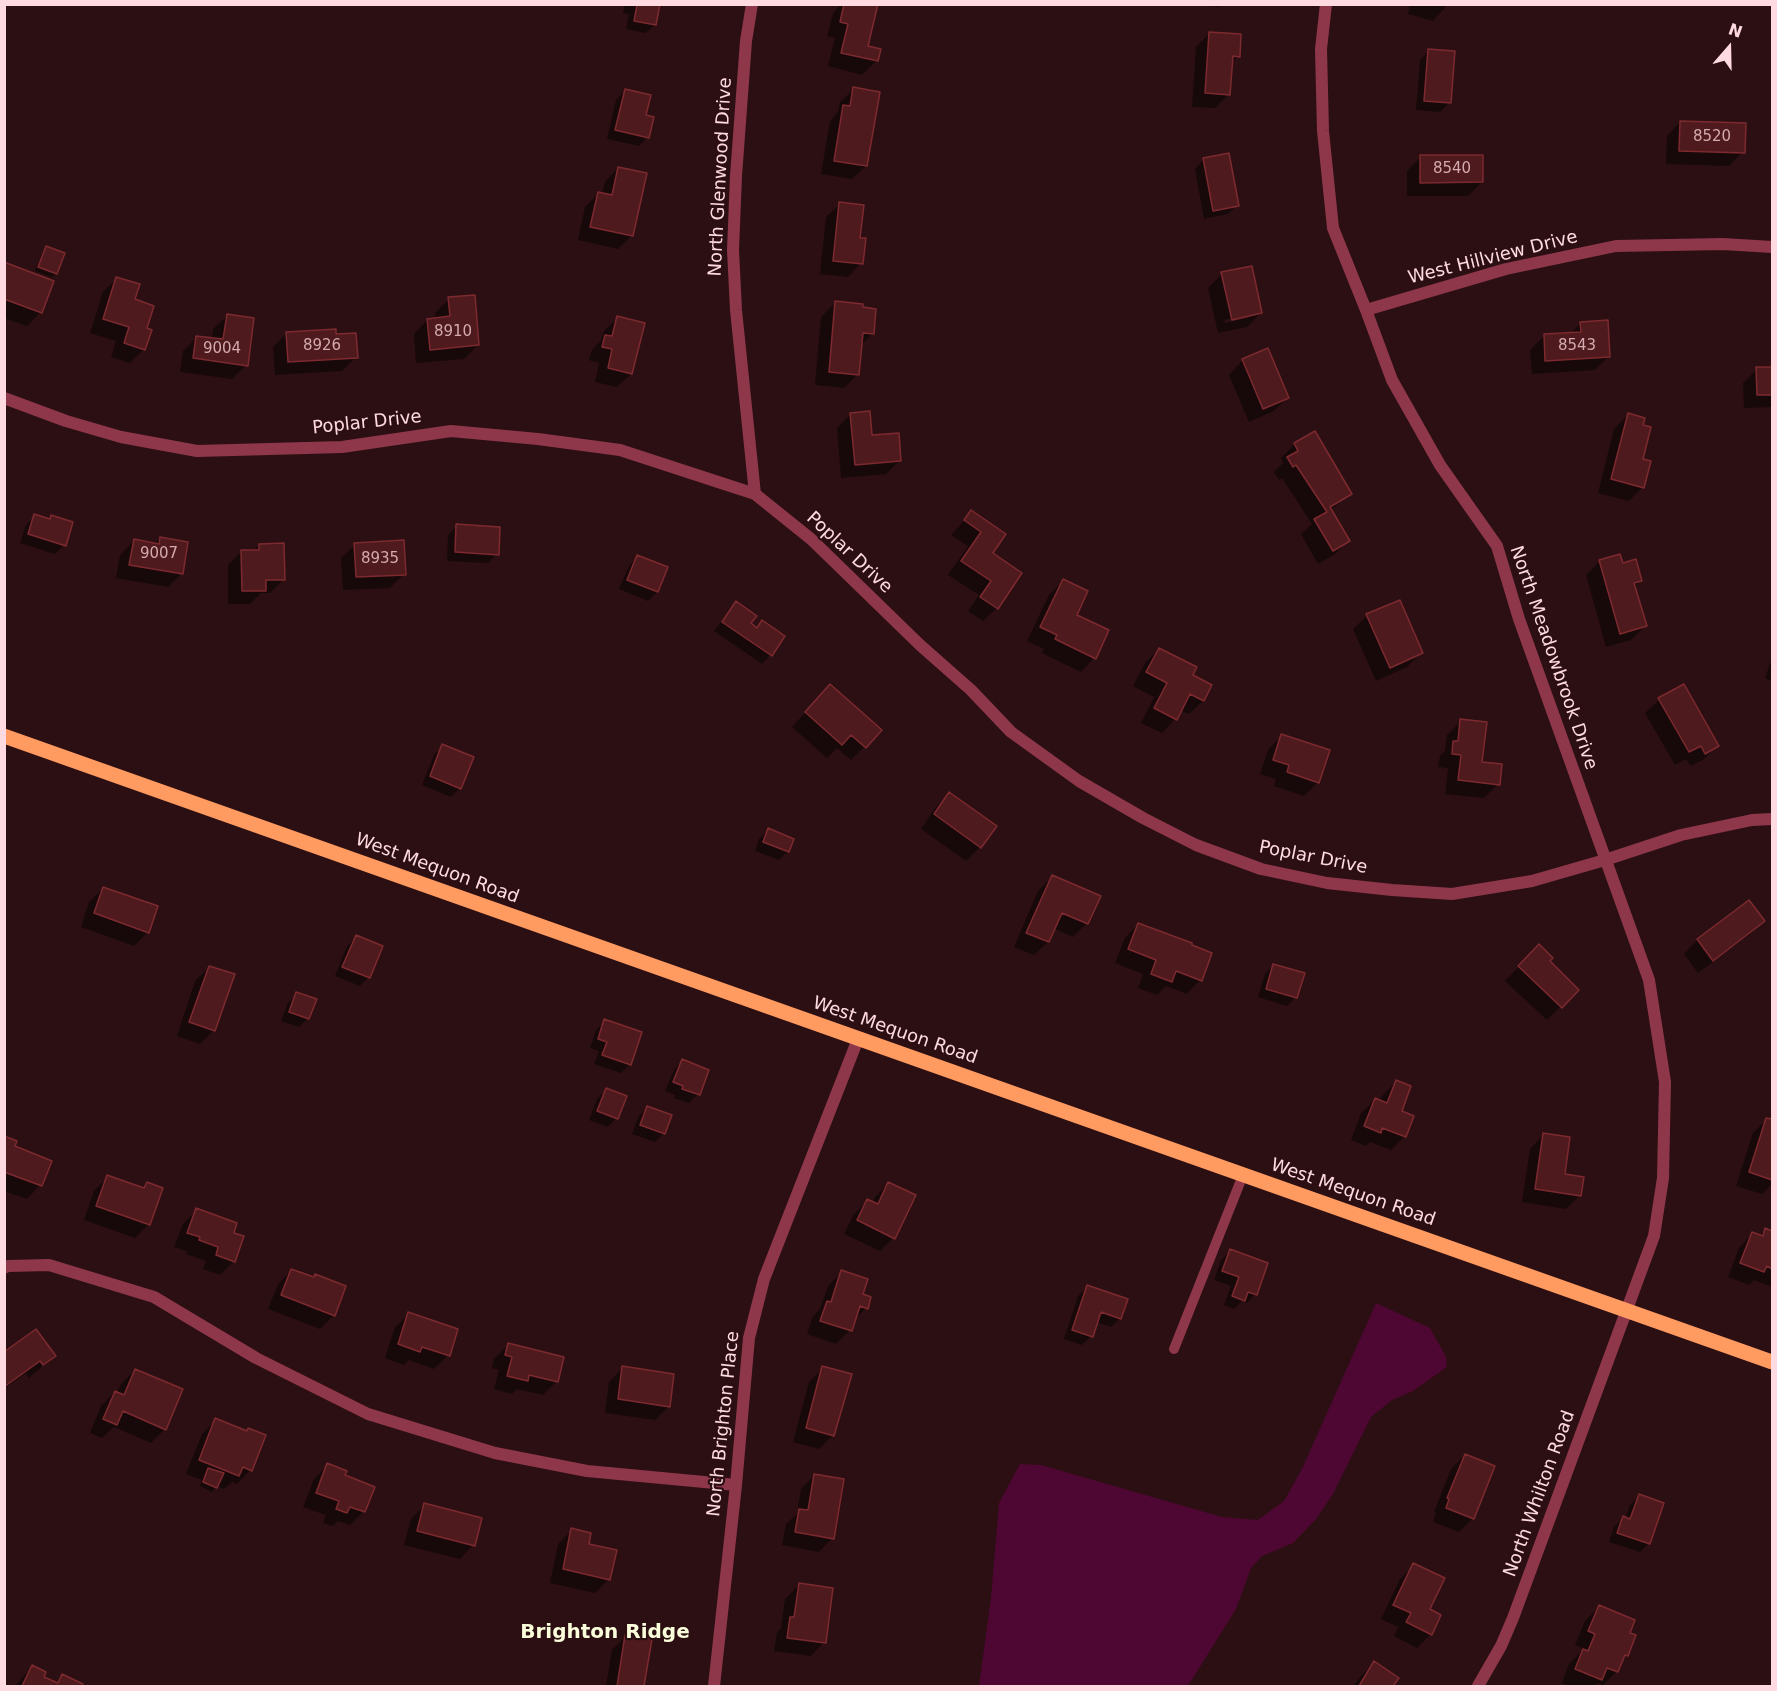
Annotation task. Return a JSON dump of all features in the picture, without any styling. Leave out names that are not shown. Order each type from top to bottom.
[{"type":"main road","name":"West Mequon Road","points":[[4,736],[1773,1362]]},
{"type":"street","name":"North Glenwood Drive","points":[[752,4],[746,41],[733,250],[736,310],[754,494]]},
{"type":"street","name":"North Meadowbrook Drive","points":[[1326,4],[1320,49],[1323,131],[1333,228],[1392,380],[1440,465],[1497,546],[1519,620],[1649,980],[1665,1082],[1663,1178],[1654,1236],[1626,1310]]},
{"type":"street","name":"West Hillview Drive","points":[[1366,310],[1506,269],[1616,246],[1723,244],[1773,247]]},
{"type":"street","name":"Poplar Drive","points":[[4,398],[66,421],[121,437],[197,451],[342,447],[451,431],[620,450],[754,494],[812,539],[920,645],[971,690],[1011,732],[1079,781],[1143,818],[1196,846],[1261,869],[1327,883],[1452,894],[1532,881],[1681,835],[1752,820],[1773,819]]},
{"type":"street","name":"North Brighton Place","points":[[714,1686],[749,1338],[764,1279],[858,1039]]},
{"type":"street","points":[[6,1266],[49,1265],[154,1297],[256,1358],[368,1414],[495,1454],[586,1471],[736,1485]]},
{"type":"street","name":"North Whilton Road","points":[[1478,1686],[1501,1646],[1513,1618],[1626,1310]]},
{"type":"lane","points":[[1174,1348],[1243,1175]]},
{"type":"shaded area","points":[[1376,1303],[1430,1328],[1446,1357],[1447,1367],[1413,1391],[1392,1400],[1371,1417],[1333,1494],[1316,1519],[1293,1543],[1262,1556],[1251,1568],[1236,1609],[1188,1686],[979,1686],[991,1598],[999,1503],[1020,1464],[1041,1465],[1222,1517],[1258,1520],[1284,1501],[1302,1469]]},
{"type":"building","points":[[632,4],[660,4],[656,25],[634,21],[637,5]]},
{"type":"building","points":[[844,4],[878,4],[868,46],[881,49],[878,61],[841,53],[848,24],[840,22]]},
{"type":"building","points":[[1209,32],[1241,34],[1240,57],[1233,56],[1230,95],[1205,93]]},
{"type":"building","points":[[1428,49],[1455,51],[1451,103],[1424,101]]},
{"type":"building","points":[[853,87],[880,92],[867,166],[834,161],[843,105],[850,106]]},
{"type":"building","points":[[625,89],[651,95],[646,115],[654,117],[649,138],[615,130]]},
{"type":"building","points":[[1680,121],[1746,123],[1745,153],[1679,151]]},
{"type":"building","points":[[1229,153],[1239,206],[1213,211],[1203,158]]},
{"type":"building","points":[[1420,155],[1483,155],[1483,182],[1420,183]]},
{"type":"building","points":[[618,167],[647,173],[633,236],[590,227],[598,192],[612,195]]},
{"type":"building","points":[[839,202],[864,205],[860,238],[866,238],[863,264],[833,261]]},
{"type":"building","points":[[46,246],[65,253],[57,274],[38,267]]},
{"type":"building","points":[[4,262],[54,281],[42,313],[4,299]]},
{"type":"building","points":[[1252,266],[1262,313],[1232,320],[1221,272]]},
{"type":"building","points":[[116,277],[140,284],[135,299],[154,306],[147,328],[152,330],[145,350],[124,343],[129,327],[103,319]]},
{"type":"building","points":[[475,295],[479,345],[430,350],[427,319],[450,316],[448,297]]},
{"type":"building","points":[[835,301],[863,304],[863,307],[876,309],[874,334],[863,333],[859,375],[829,372]]},
{"type":"building","points":[[227,314],[254,318],[248,366],[193,358],[196,336],[223,339]]},
{"type":"building","points":[[617,316],[645,323],[632,374],[608,368],[612,349],[602,347],[605,335],[612,336]]},
{"type":"building","points":[[1608,320],[1610,357],[1545,361],[1544,334],[1581,332],[1580,322]]},
{"type":"building","points":[[336,329],[336,334],[356,333],[358,358],[288,362],[286,332]]},
{"type":"building","points":[[1268,348],[1289,398],[1263,409],[1242,359]]},
{"type":"building","points":[[1756,367],[1772,367],[1772,395],[1757,395]]},
{"type":"building","points":[[870,411],[872,435],[899,433],[901,461],[855,465],[850,413]]},
{"type":"building","points":[[1628,413],[1645,418],[1643,425],[1651,427],[1643,459],[1651,461],[1644,488],[1611,479]]},
{"type":"building","points":[[1315,431],[1352,494],[1330,507],[1350,541],[1333,551],[1314,519],[1327,512],[1296,465],[1293,467],[1287,457],[1298,451],[1294,443]]},
{"type":"building","points":[[971,510],[1006,534],[993,553],[1022,573],[998,609],[980,597],[991,581],[961,561],[981,532],[964,520]]},
{"type":"building","points":[[34,514],[50,519],[51,515],[73,522],[66,546],[28,534]]},
{"type":"building","points":[[456,524],[500,527],[499,555],[455,552]]},
{"type":"building","points":[[160,537],[188,542],[183,574],[129,565],[134,539],[159,544]]},
{"type":"building","points":[[404,540],[406,575],[356,577],[354,543]]},
{"type":"building","points":[[284,543],[285,580],[266,580],[266,591],[242,591],[241,550],[259,550],[259,544]]},
{"type":"building","points":[[1620,554],[1623,563],[1636,559],[1642,581],[1634,583],[1647,626],[1620,634],[1599,560]]},
{"type":"building","points":[[637,555],[668,567],[658,592],[627,580]]},
{"type":"building","points":[[1063,579],[1088,591],[1077,615],[1109,630],[1096,659],[1055,639],[1057,635],[1040,627]]},
{"type":"building","points":[[1400,600],[1423,653],[1390,668],[1366,614]]},
{"type":"building","points":[[736,601],[757,616],[751,623],[757,628],[762,620],[785,636],[772,656],[722,622]]},
{"type":"building","points":[[1159,648],[1197,667],[1193,675],[1212,685],[1204,701],[1190,694],[1177,720],[1154,708],[1167,683],[1146,672]]},
{"type":"building","points":[[830,684],[882,730],[866,748],[851,735],[842,745],[805,712]]},
{"type":"building","points":[[1684,684],[1719,746],[1705,754],[1701,746],[1689,752],[1658,698]]},
{"type":"building","points":[[1460,719],[1487,722],[1482,762],[1502,764],[1500,785],[1458,780],[1461,755],[1452,754],[1453,741],[1458,741]]},
{"type":"building","points":[[1281,734],[1330,750],[1319,783],[1287,772],[1289,765],[1273,760]]},
{"type":"building","points":[[442,744],[474,757],[461,789],[430,776]]},
{"type":"building","points":[[949,792],[997,826],[981,848],[934,814]]},
{"type":"building","points":[[768,828],[794,839],[789,852],[763,842]]},
{"type":"building","points":[[1052,875],[1101,896],[1088,924],[1062,913],[1049,942],[1026,933]]},
{"type":"building","points":[[103,887],[158,906],[149,933],[94,913]]},
{"type":"building","points":[[1749,900],[1765,921],[1713,961],[1697,939]]},
{"type":"building","points":[[1138,923],[1212,953],[1202,981],[1176,971],[1172,982],[1151,974],[1156,960],[1128,949]]},
{"type":"building","points":[[356,935],[383,946],[370,978],[342,967]]},
{"type":"building","points":[[1539,944],[1553,958],[1550,961],[1579,990],[1562,1008],[1518,966]]},
{"type":"building","points":[[1273,964],[1305,973],[1297,998],[1266,989]]},
{"type":"building","points":[[209,966],[235,974],[215,1031],[189,1022]]},
{"type":"building","points":[[296,992],[317,999],[309,1019],[289,1012]]},
{"type":"building","points":[[604,1019],[642,1032],[631,1065],[602,1055],[607,1042],[598,1039]]},
{"type":"building","points":[[682,1059],[709,1070],[700,1095],[682,1089],[683,1086],[673,1082]]},
{"type":"building","points":[[1396,1080],[1411,1086],[1402,1111],[1414,1116],[1406,1137],[1382,1128],[1381,1133],[1364,1126],[1375,1098],[1387,1103]]},
{"type":"building","points":[[606,1088],[627,1096],[618,1119],[597,1111]]},
{"type":"building","points":[[647,1106],[672,1115],[665,1134],[640,1125]]},
{"type":"building","points":[[1766,1118],[1772,1119],[1772,1180],[1749,1172]]},
{"type":"building","points":[[1543,1133],[1570,1137],[1565,1174],[1584,1177],[1581,1196],[1535,1189]]},
{"type":"building","points":[[4,1136],[17,1141],[15,1146],[52,1161],[42,1186],[4,1172]]},
{"type":"building","points":[[107,1175],[144,1188],[147,1182],[163,1188],[150,1225],[96,1206]]},
{"type":"building","points":[[888,1182],[916,1195],[895,1239],[857,1220],[867,1199],[878,1204]]},
{"type":"building","points":[[196,1208],[237,1223],[234,1233],[244,1236],[235,1262],[216,1255],[218,1247],[187,1233]]},
{"type":"building","points":[[1765,1228],[1772,1231],[1772,1269],[1767,1266],[1764,1272],[1740,1263],[1752,1232],[1763,1236]]},
{"type":"building","points":[[1230,1249],[1268,1263],[1257,1295],[1248,1292],[1245,1301],[1232,1296],[1239,1277],[1222,1271]]},
{"type":"building","points":[[291,1269],[314,1277],[315,1274],[346,1286],[335,1316],[281,1295]]},
{"type":"building","points":[[841,1270],[868,1279],[863,1294],[871,1297],[868,1309],[860,1306],[852,1331],[820,1321],[827,1301],[831,1302]]},
{"type":"building","points":[[1087,1285],[1128,1299],[1121,1319],[1101,1312],[1093,1337],[1072,1330]]},
{"type":"building","points":[[408,1312],[458,1329],[450,1356],[422,1347],[420,1352],[398,1344]]},
{"type":"building","points":[[36,1329],[56,1356],[43,1365],[40,1361],[4,1387],[4,1352]]},
{"type":"building","points":[[508,1343],[564,1357],[558,1382],[529,1375],[528,1381],[507,1376],[512,1357],[505,1355]]},
{"type":"building","points":[[622,1366],[674,1374],[670,1407],[618,1399]]},
{"type":"building","points":[[822,1366],[852,1374],[834,1436],[806,1428]]},
{"type":"building","points":[[135,1369],[183,1389],[166,1430],[123,1411],[117,1425],[103,1419],[115,1391],[124,1395]]},
{"type":"building","points":[[215,1418],[247,1431],[248,1428],[266,1435],[252,1471],[243,1467],[239,1476],[199,1460]]},
{"type":"building","points":[[1465,1454],[1495,1466],[1474,1519],[1446,1508],[1449,1499],[1447,1498]]},
{"type":"building","points":[[327,1463],[347,1471],[345,1475],[375,1487],[365,1512],[350,1507],[347,1513],[336,1509],[339,1501],[316,1493]]},
{"type":"building","points":[[208,1468],[224,1473],[217,1488],[203,1482]]},
{"type":"building","points":[[814,1474],[844,1479],[834,1539],[795,1532],[799,1509],[808,1510]]},
{"type":"building","points":[[1639,1494],[1664,1503],[1650,1544],[1617,1533],[1623,1516],[1630,1519]]},
{"type":"building","points":[[424,1503],[482,1518],[475,1546],[417,1531]]},
{"type":"building","points":[[571,1528],[591,1533],[589,1544],[617,1550],[610,1580],[563,1569]]},
{"type":"building","points":[[1413,1563],[1445,1578],[1430,1609],[1441,1615],[1432,1635],[1406,1622],[1411,1613],[1393,1605]]},
{"type":"building","points":[[799,1583],[833,1588],[826,1643],[787,1638],[790,1617],[794,1617]]},
{"type":"building","points":[[1599,1605],[1635,1620],[1630,1633],[1636,1635],[1628,1656],[1625,1655],[1618,1672],[1607,1668],[1602,1680],[1575,1669],[1583,1649],[1588,1651],[1595,1634],[1588,1631]]},
{"type":"building","points":[[625,1635],[652,1639],[644,1686],[617,1686]]},
{"type":"building","points":[[1374,1661],[1399,1678],[1393,1686],[1359,1686]]},
{"type":"building","points":[[32,1665],[46,1672],[44,1677],[58,1683],[62,1674],[83,1684],[82,1686],[22,1686]]},
{"type":"district","name":"Brighton Ridge","points":[[605,1633]]}]
